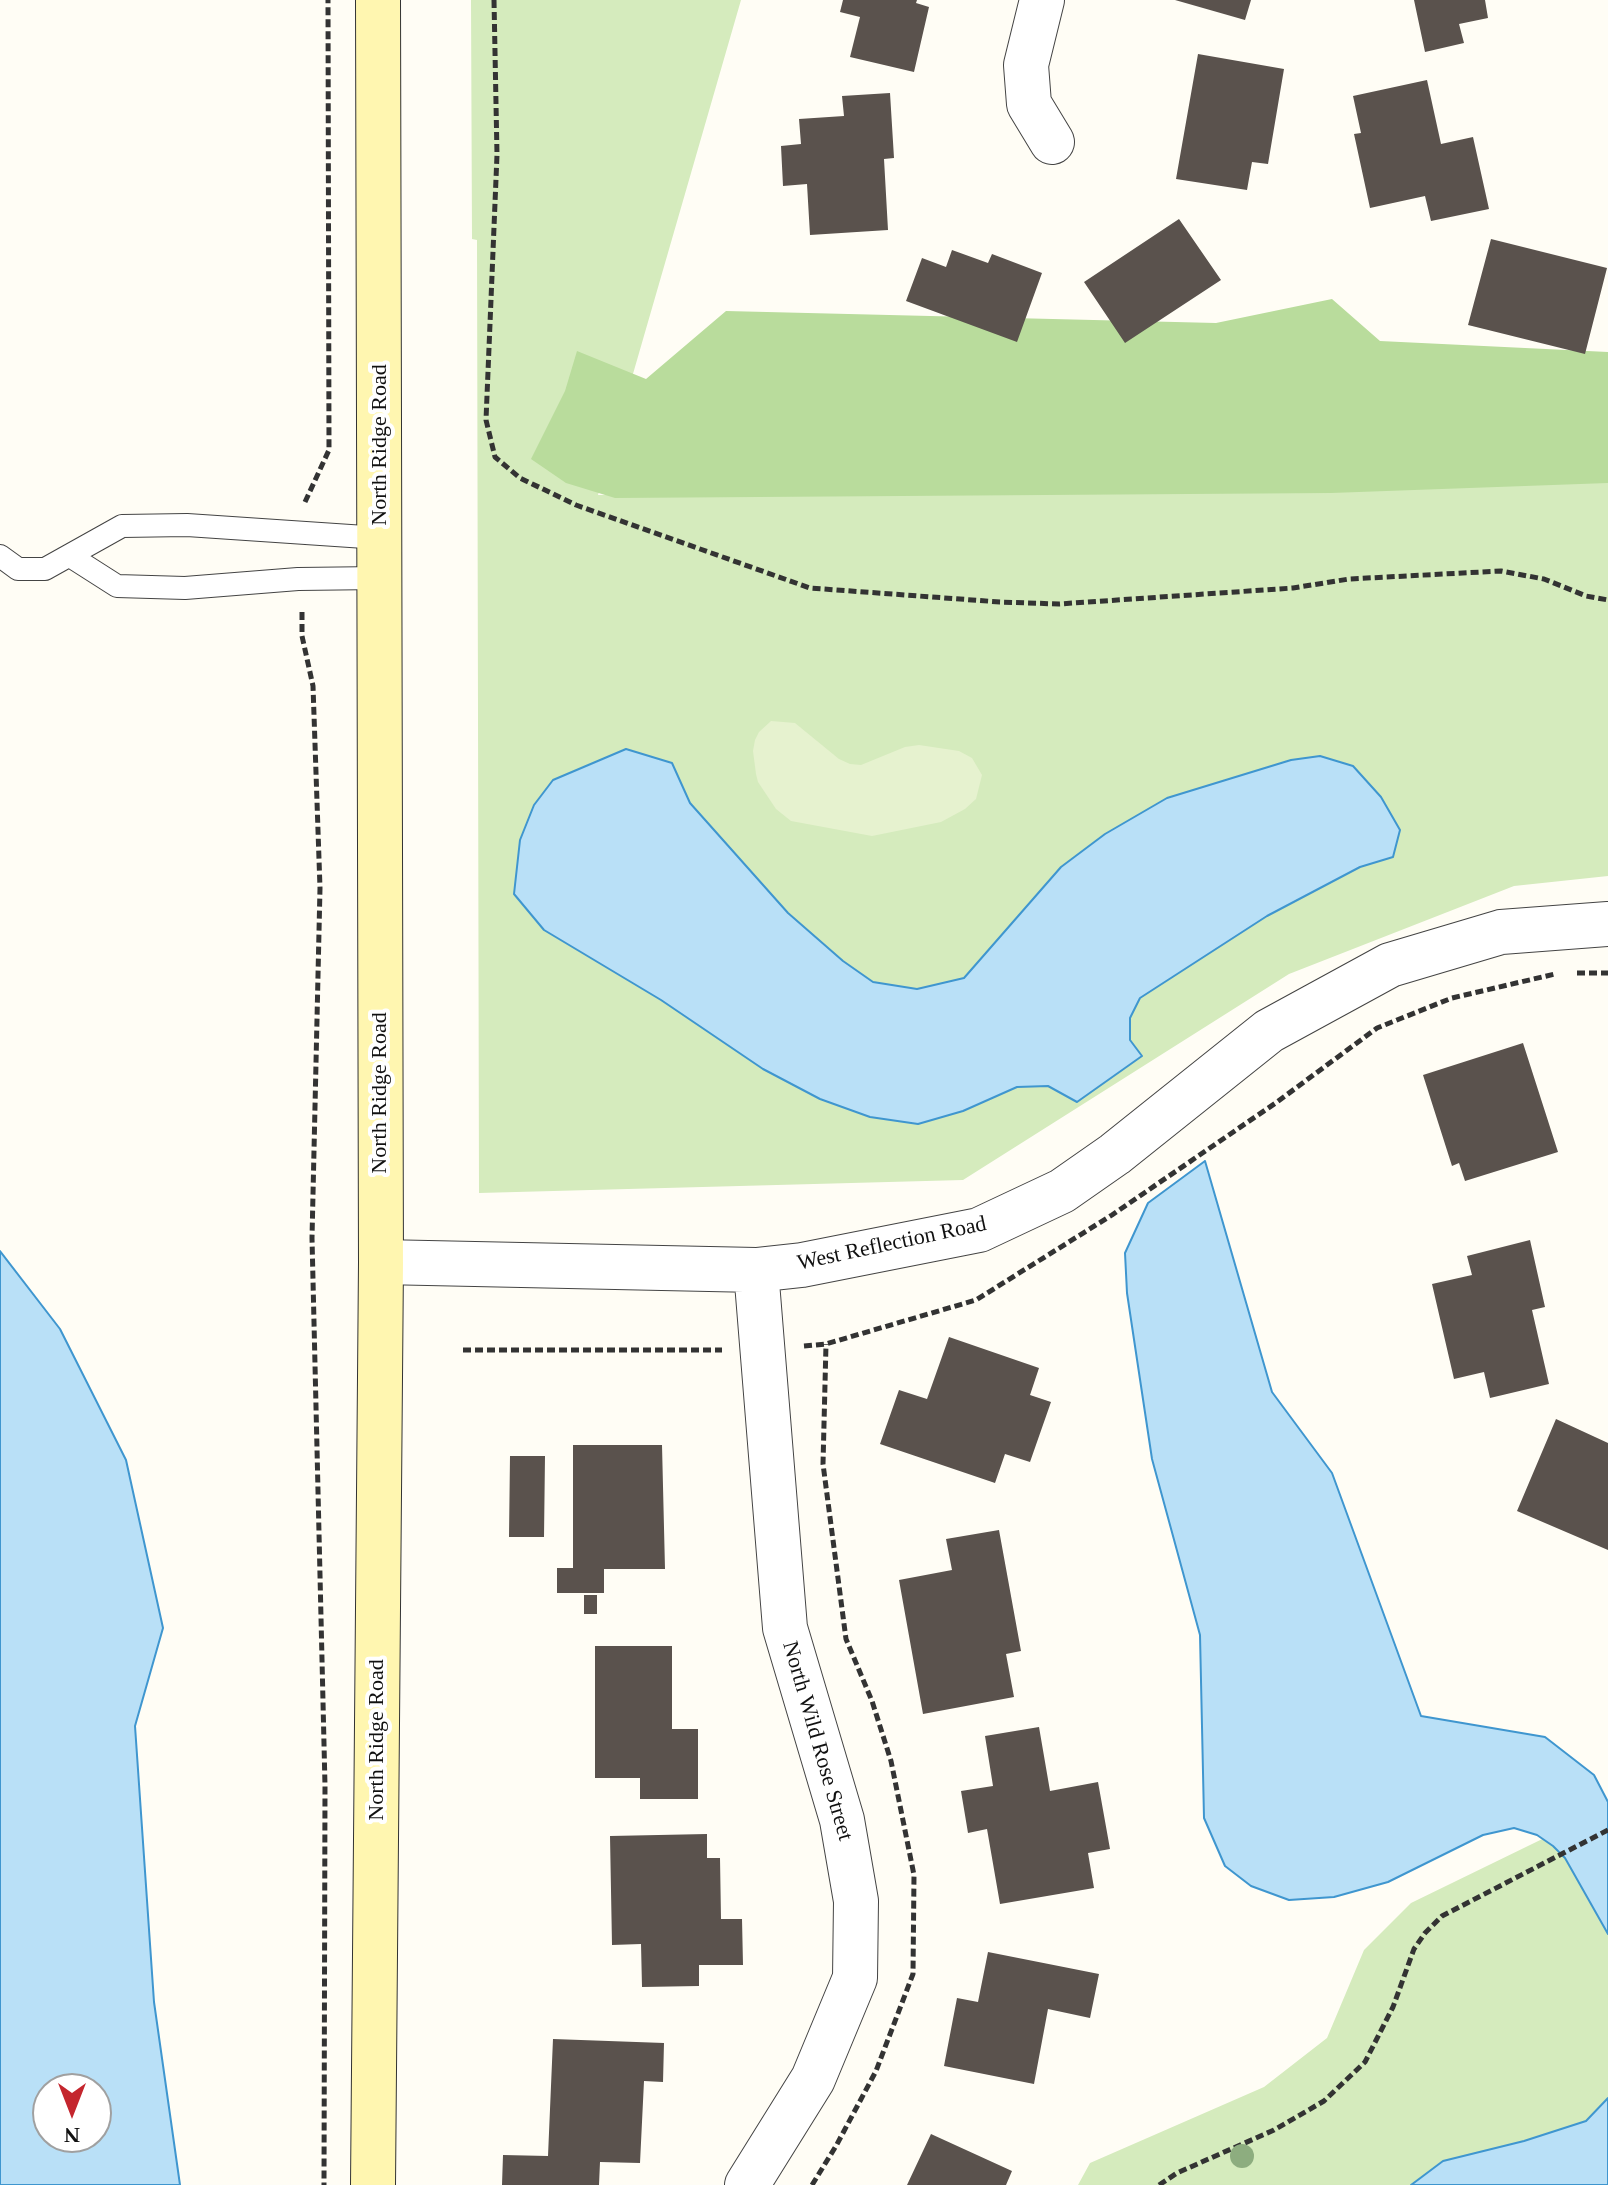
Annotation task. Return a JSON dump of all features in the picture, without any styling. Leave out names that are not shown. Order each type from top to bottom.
[{"type":"main road","name":"North Ridge Road","points":[[373,2185],[381,1262],[378,0]]},
{"type":"street","points":[[1042,0],[1026,65],[1029,104],[1052,142]]},
{"type":"street","name":"West Reflection Road","points":[[381,1262],[756,1270],[802,1265],[979,1230],[1062,1191],[1115,1154],[1269,1031],[1390,965],[1501,932],[1608,924]]},
{"type":"street","name":"North Wild Rose Street","points":[[747,2185],[813,2079],[855,1978],[856,1901],[842,1820],[785,1628],[756,1270]]},
{"type":"lane","points":[[0,556],[18,569],[45,569],[122,526],[187,525],[304,533],[379,558]]},
{"type":"lane","points":[[70,556],[117,586],[185,588],[303,579],[379,558]]},
{"type":"path","points":[[304,533],[305,501],[329,450],[328,0]]},
{"type":"path","points":[[494,0],[497,155],[486,420],[495,457],[520,478],[576,505],[810,588],[1059,604],[1293,588],[1349,579],[1501,571],[1544,579],[1586,596],[1608,600]]},
{"type":"path","points":[[303,579],[302,636],[313,686],[320,888],[312,1238],[325,1786],[324,2185]]},
{"type":"path","points":[[1159,2185],[1177,2173],[1274,2130],[1324,2101],[1365,2062],[1393,2007],[1414,1949],[1442,1916],[1608,1830]]},
{"type":"green space","points":[[471,0],[741,0],[598,495],[1608,480],[1608,876],[1514,886],[1289,974],[963,1180],[479,1193],[477,240],[472,239]]},
{"type":"green space","points":[[1332,299],[1380,341],[1608,352],[1608,483],[1331,493],[615,498],[566,483],[531,459],[565,391],[577,351],[646,379],[726,311],[1216,323]]},
{"type":"green space","points":[[771,721],[795,723],[839,759],[850,764],[861,765],[905,747],[919,745],[959,751],[972,758],[982,775],[976,799],[941,822],[872,836],[791,821],[776,809],[756,774],[755,740]]},
{"type":"green space","points":[[1608,1807],[1608,2185],[1078,2185],[1090,2163],[1264,2087],[1327,2038],[1364,1950],[1411,1903]]},
{"type":"water","points":[[626,749],[672,763],[690,803],[788,913],[843,961],[873,982],[917,989],[964,978],[1061,867],[1105,834],[1167,798],[1291,760],[1320,756],[1353,766],[1381,797],[1400,830],[1393,857],[1360,867],[1267,916],[1140,998],[1130,1018],[1130,1040],[1142,1056],[1077,1102],[1048,1086],[1017,1087],[963,1111],[918,1124],[870,1117],[820,1099],[763,1069],[661,1000],[544,930],[514,894],[520,840],[534,805],[553,780]]},
{"type":"water","points":[[1205,1161],[1272,1392],[1332,1473],[1421,1716],[1545,1737],[1594,1775],[1608,1802],[1608,1934],[1565,1858],[1537,1835],[1514,1828],[1483,1835],[1388,1882],[1334,1897],[1289,1900],[1251,1886],[1225,1866],[1204,1818],[1200,1635],[1152,1459],[1127,1293],[1125,1253],[1148,1203]]},
{"type":"water","points":[[0,1251],[60,1329],[126,1460],[163,1628],[135,1726],[154,2002],[180,2185],[0,2185]]},
{"type":"water","points":[[1608,2098],[1608,2185],[1411,2185],[1443,2161],[1524,2141],[1586,2121]]},
{"type":"building","points":[[843,0],[917,0],[916,3],[929,7],[914,72],[850,57],[860,17],[840,12]]},
{"type":"building","points":[[1175,0],[1251,0],[1245,20]]},
{"type":"building","points":[[1414,0],[1485,0],[1488,18],[1459,24],[1464,43],[1425,52]]},
{"type":"building","points":[[1198,54],[1284,69],[1268,164],[1252,162],[1247,190],[1176,179]]},
{"type":"building","points":[[1427,80],[1441,144],[1473,137],[1489,209],[1431,221],[1425,196],[1370,208],[1354,134],[1361,133],[1353,96]]},
{"type":"building","points":[[890,93],[894,158],[884,159],[888,230],[810,235],[807,184],[783,186],[781,146],[801,144],[799,119],[844,116],[842,96]]},
{"type":"building","points":[[1179,219],[1221,280],[1125,343],[1084,282]]},
{"type":"building","points":[[1491,239],[1607,268],[1585,354],[1468,325]]},
{"type":"building","points":[[952,250],[988,263],[992,254],[1042,273],[1017,342],[906,301],[922,258],[946,267]]},
{"type":"building","points":[[1523,1043],[1558,1152],[1465,1181],[1459,1163],[1452,1166],[1423,1075]]},
{"type":"building","points":[[1530,1240],[1545,1307],[1532,1310],[1549,1384],[1490,1398],[1484,1372],[1454,1379],[1432,1284],[1472,1275],[1467,1256]]},
{"type":"building","points":[[949,1337],[1039,1368],[1030,1395],[1051,1402],[1030,1462],[1005,1454],[995,1483],[880,1444],[899,1390],[927,1399]]},
{"type":"building","points":[[1556,1419],[1608,1443],[1608,1550],[1517,1511]]},
{"type":"building","points":[[573,1445],[662,1445],[665,1569],[604,1569],[604,1593],[557,1593],[557,1568],[573,1568]]},
{"type":"building","points":[[510,1456],[545,1456],[544,1537],[509,1537]]},
{"type":"building","points":[[999,1530],[1021,1651],[1006,1654],[1014,1697],[923,1714],[899,1580],[952,1570],[946,1539]]},
{"type":"building","points":[[584,1595],[597,1595],[597,1614],[584,1614]]},
{"type":"building","points":[[595,1646],[672,1646],[672,1729],[698,1729],[698,1799],[640,1799],[640,1778],[595,1778]]},
{"type":"building","points":[[1039,1727],[1050,1791],[1098,1782],[1110,1849],[1088,1853],[1094,1888],[1000,1904],[987,1829],[968,1833],[961,1791],[993,1786],[985,1736]]},
{"type":"building","points":[[707,1834],[707,1858],[720,1858],[721,1919],[742,1919],[743,1965],[699,1965],[699,1986],[642,1987],[641,1944],[612,1945],[610,1836]]},
{"type":"building","points":[[988,1952],[1099,1974],[1090,2018],[1048,2009],[1034,2084],[944,2066],[957,1998],[978,2002]]},
{"type":"building","points":[[553,2039],[664,2043],[663,2082],[644,2081],[640,2163],[600,2162],[599,2185],[502,2185],[503,2155],[548,2156]]},
{"type":"building","points":[[931,2134],[1012,2171],[1006,2185],[907,2185]]}]
